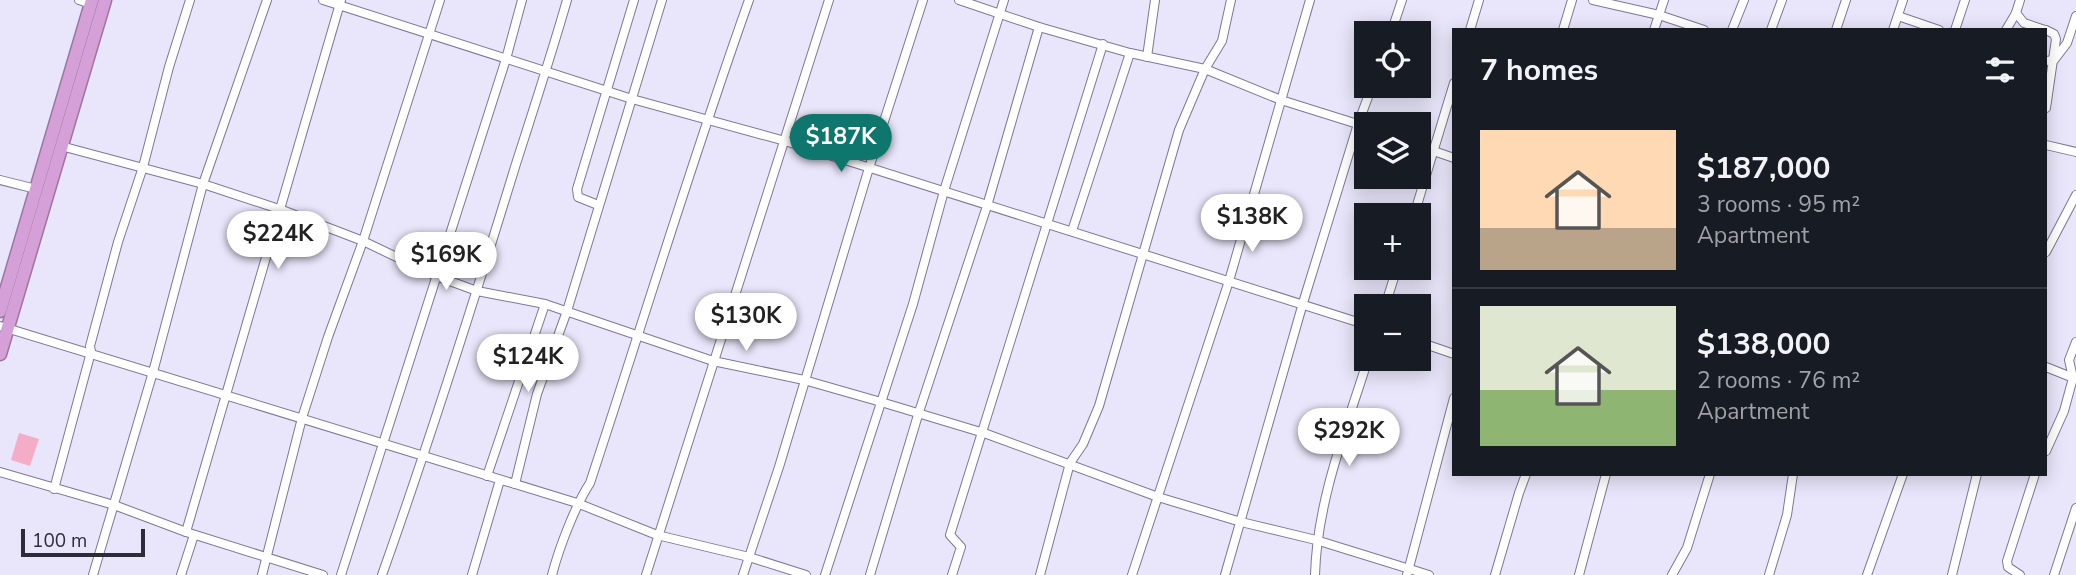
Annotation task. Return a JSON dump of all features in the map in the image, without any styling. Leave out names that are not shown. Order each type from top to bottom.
[{"type":"highway","points":[[0,354],[4,327],[105,0]]},
{"type":"highway","points":[[0,311],[87,1]]},
{"type":"street","points":[[54,489],[92,352],[90,346],[118,242],[143,167],[190,0]]},
{"type":"street","points":[[93,575],[153,372],[203,184],[267,0]]},
{"type":"street","points":[[323,0],[340,3],[632,99],[785,141],[1354,320]]},
{"type":"street","points":[[262,575],[302,418],[363,241],[440,0]]},
{"type":"street","points":[[341,575],[506,59],[522,0]]},
{"type":"street","points":[[382,575],[424,456],[547,72],[567,0]]},
{"type":"street","points":[[598,205],[578,197],[577,189],[634,0]]},
{"type":"street","points":[[515,484],[537,394],[567,311],[662,0]]},
{"type":"street","points":[[552,575],[577,503],[590,483],[706,118],[748,0]]},
{"type":"street","points":[[646,575],[829,0]]},
{"type":"street","points":[[743,575],[923,0]]},
{"type":"street","points":[[959,0],[1039,27],[1130,53],[1205,69],[1281,100],[1354,123]]},
{"type":"street","points":[[825,575],[913,304],[944,191],[1004,0]]},
{"type":"street","points":[[1147,57],[1155,0]]},
{"type":"street","points":[[1040,575],[1070,463],[1083,444],[1099,406],[1179,130],[1205,69],[1222,41],[1231,0]]},
{"type":"street","points":[[1132,575],[1229,281],[1310,0]]},
{"type":"street","points":[[1395,21],[1402,0]]},
{"type":"street","points":[[1471,28],[1479,0]]},
{"type":"street","points":[[1564,28],[1572,0]]},
{"type":"street","points":[[1592,0],[1659,15],[1698,28]]},
{"type":"street","points":[[1655,28],[1664,0]]},
{"type":"street","points":[[1733,28],[1744,0]]},
{"type":"street","points":[[1772,28],[1782,0]]},
{"type":"street","points":[[1837,28],[1846,0]]},
{"type":"street","points":[[1894,28],[1903,0]]},
{"type":"street","points":[[1956,28],[1965,0]]},
{"type":"street","points":[[2007,28],[2020,0]]},
{"type":"street","points":[[181,575],[225,394],[282,210],[340,3]]},
{"type":"street","points":[[2016,13],[2024,23],[2039,28]]},
{"type":"street","points":[[1898,16],[1933,28]]},
{"type":"street","points":[[2050,61],[2067,43],[2076,16]]},
{"type":"street","points":[[870,575],[918,415],[987,206],[1039,27]]},
{"type":"street","points":[[2047,31],[2054,34],[2056,39],[2050,61],[2047,102]]},
{"type":"street","points":[[952,575],[961,547],[950,536],[1103,44]]},
{"type":"street","points":[[1072,231],[1130,53]]},
{"type":"street","points":[[1418,203],[1452,90]]},
{"type":"street","points":[[2047,145],[2076,152]]},
{"type":"street","points":[[61,146],[203,184],[282,210],[363,241],[436,276],[477,291],[545,304],[713,360],[804,380],[881,402],[984,433],[1158,497],[1241,522],[1316,540],[1408,572],[1429,575]]},
{"type":"street","points":[[1225,575],[1303,303],[1354,150]]},
{"type":"street","points":[[1431,151],[1452,157]]},
{"type":"street","points":[[0,180],[36,189]]},
{"type":"street","points":[[2047,250],[2076,195]]},
{"type":"street","points":[[487,475],[545,304]]},
{"type":"street","points":[[4,327],[577,503],[657,535],[749,557],[806,575]]},
{"type":"street","points":[[2047,449],[2064,411],[2074,378],[2069,360],[2076,342]]},
{"type":"street","points":[[1431,346],[1452,353]]},
{"type":"street","points":[[2047,367],[2074,378]]},
{"type":"street","points":[[1315,575],[1316,540],[1340,445],[1364,371]]},
{"type":"street","points":[[1408,572],[1452,406]]},
{"type":"street","points":[[0,472],[114,505],[190,533],[323,575]]},
{"type":"street","points":[[1495,575],[1525,476]]},
{"type":"street","points":[[1579,575],[1605,476]]},
{"type":"street","points":[[1672,575],[1687,548],[1709,476]]},
{"type":"street","points":[[1769,575],[1787,515],[1793,476]]},
{"type":"street","points":[[1867,575],[1902,476]]},
{"type":"street","points":[[1952,575],[1977,476]]},
{"type":"street","points":[[2020,575],[2008,567],[2007,561],[2034,476]]},
{"type":"street","points":[[472,575],[500,480]]},
{"type":"street","points":[[2054,575],[2076,508]]},
{"type":"shaded area","points":[[19,433],[39,439],[30,466],[11,460]]}]
